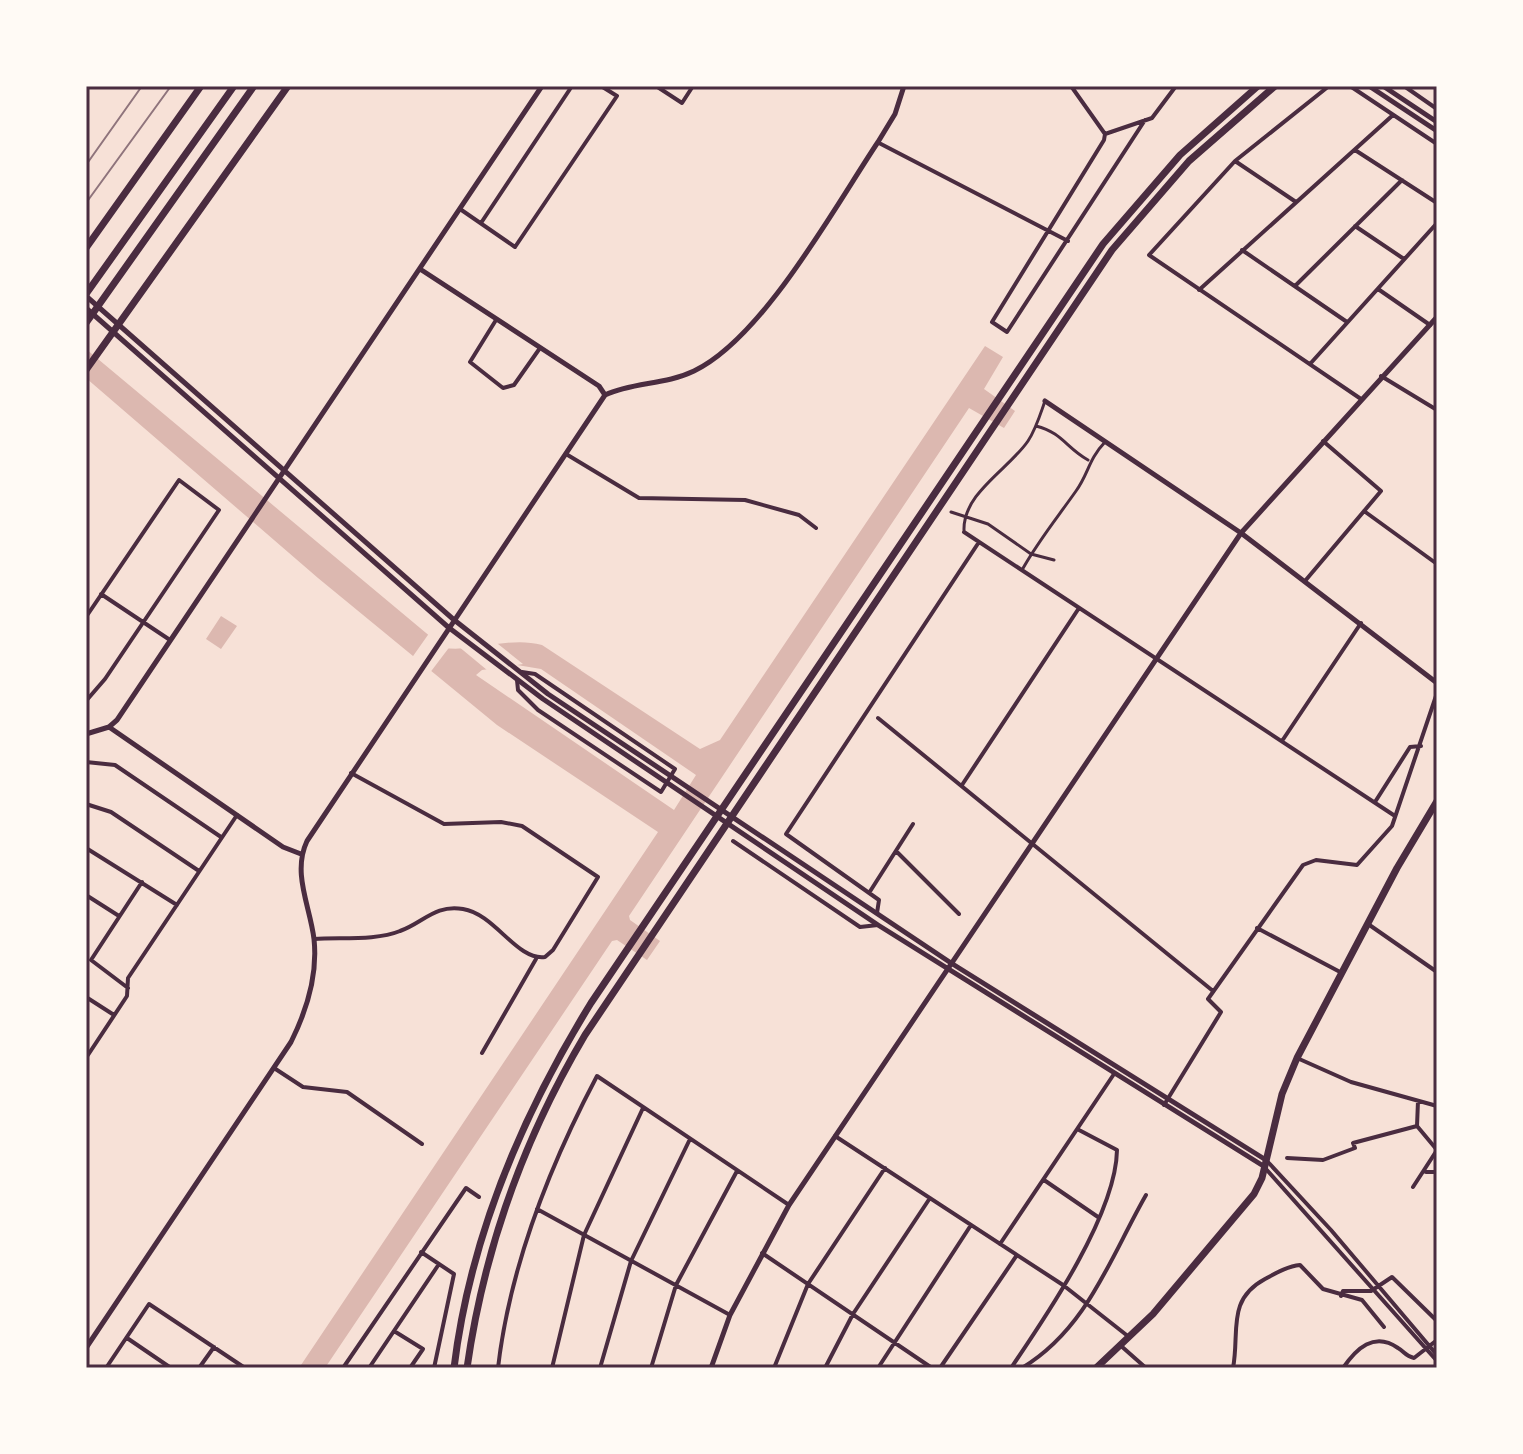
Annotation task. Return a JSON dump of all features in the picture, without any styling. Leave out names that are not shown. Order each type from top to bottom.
[{"type":"highway","points":[[86,248],[201,86]]},
{"type":"highway","points":[[86,295],[234,86]]},
{"type":"highway","points":[[86,323],[254,86]]},
{"type":"highway","points":[[86,370],[288,86]]},
{"type":"highway","points":[[454,1368],[469,1287],[508,1161],[546,1079],[625,950],[1127,214],[1180,155],[1258,86]]},
{"type":"highway","points":[[467,1368],[489,1257],[522,1161],[568,1064],[1011,399],[1133,223],[1200,150],[1275,86]]},
{"type":"highway","points":[[1096,1368],[1153,1314],[1250,1199],[1266,1164],[1282,1094],[1297,1058],[1437,801]]},
{"type":"street","points":[[86,734],[109,727],[286,471],[542,86]]},
{"type":"street","points":[[481,223],[572,86]]},
{"type":"street","points":[[460,209],[515,247],[617,96],[601,86]]},
{"type":"street","points":[[656,86],[682,103],[693,86]]},
{"type":"street","points":[[86,1348],[291,1042],[309,1000],[314,939],[301,854],[351,773],[605,395],[672,380],[729,350],[760,316],[878,142],[895,114],[904,86]]},
{"type":"street","points":[[1071,86],[1105,134]]},
{"type":"street","points":[[1145,120],[1007,332],[992,322],[1043,235],[1051,231],[1105,134],[1145,120],[1161,110],[1176,86]]},
{"type":"street","points":[[1329,86],[1235,161],[1149,255],[1361,399]]},
{"type":"street","points":[[1350,86],[1437,144]]},
{"type":"street","points":[[1369,86],[1437,131]]},
{"type":"street","points":[[1383,86],[1437,122]]},
{"type":"street","points":[[1404,86],[1437,109]]},
{"type":"street","points":[[1199,290],[1393,115]]},
{"type":"street","points":[[878,142],[1068,241]]},
{"type":"street","points":[[1354,149],[1437,203]]},
{"type":"street","points":[[1235,161],[1296,202]]},
{"type":"street","points":[[1295,286],[1402,180]]},
{"type":"street","points":[[1310,364],[1437,223]]},
{"type":"street","points":[[1355,226],[1404,259]]},
{"type":"street","points":[[1242,250],[1347,322]]},
{"type":"street","points":[[420,269],[599,386],[605,395]]},
{"type":"street","points":[[1378,289],[1430,325]]},
{"type":"street","points":[[86,295],[116,328],[279,480],[448,627],[517,680],[854,910],[1266,1164],[1437,1358]]},
{"type":"street","points":[[86,308],[116,328],[286,471],[453,619],[548,694],[877,913],[949,966]]},
{"type":"street","points":[[711,1368],[730,1315],[789,1205],[1241,533],[1437,317]]},
{"type":"street","points":[[496,320],[470,362],[503,388],[514,385],[540,348]]},
{"type":"street","points":[[1381,376],[1437,410]]},
{"type":"street","points":[[1395,816],[964,532],[964,518],[985,488],[1027,443],[1045,401],[1241,533],[1437,683]]},
{"type":"street","points":[[1036,426],[1061,435],[1075,452],[1089,461]]},
{"type":"street","points":[[1305,581],[1381,491],[1323,441]]},
{"type":"street","points":[[1022,570],[1082,482],[1089,461],[1105,442]]},
{"type":"street","points":[[566,454],[639,498],[745,500],[799,515],[816,528]]},
{"type":"street","points":[[86,617],[182,480],[219,510],[100,687],[86,701]]},
{"type":"street","points":[[1364,511],[1437,564]]},
{"type":"street","points":[[951,512],[988,524],[1031,554],[1054,560]]},
{"type":"street","points":[[877,913],[879,900],[786,834],[979,542]]},
{"type":"street","points":[[101,594],[170,640]]},
{"type":"street","points":[[962,785],[1079,608]]},
{"type":"street","points":[[1282,742],[1361,623]]},
{"type":"street","points":[[517,680],[518,690],[538,710],[661,792],[675,769],[535,674],[520,671]]},
{"type":"street","points":[[1166,1102],[1221,1012],[1208,999],[1307,862],[1360,863],[1392,826],[1437,693]]},
{"type":"street","points":[[878,718],[1213,991]]},
{"type":"street","points":[[109,727],[237,815],[301,854]]},
{"type":"street","points":[[1375,802],[1410,747],[1421,746]]},
{"type":"street","points":[[86,762],[115,765],[222,837]]},
{"type":"street","points":[[351,773],[444,824],[501,822],[522,826],[598,877],[553,950],[536,959],[482,1053]]},
{"type":"street","points":[[86,804],[111,812],[199,871]]},
{"type":"street","points":[[86,1058],[127,996],[128,978],[237,815]]},
{"type":"street","points":[[869,893],[913,824]]},
{"type":"street","points":[[733,841],[860,927],[878,925]]},
{"type":"street","points":[[86,848],[177,905]]},
{"type":"street","points":[[896,851],[959,914]]},
{"type":"street","points":[[128,988],[91,961],[142,882]]},
{"type":"street","points":[[86,895],[119,916]]},
{"type":"street","points":[[314,939],[400,931],[428,914],[458,908],[488,920],[536,959]]},
{"type":"street","points":[[1368,924],[1437,972]]},
{"type":"street","points":[[1257,928],[1342,973]]},
{"type":"street","points":[[86,997],[114,1016]]},
{"type":"street","points":[[1297,1058],[1351,1082],[1437,1106]]},
{"type":"street","points":[[274,1068],[303,1087],[347,1092],[422,1144]]},
{"type":"street","points":[[1000,1244],[1116,1071]]},
{"type":"street","points":[[498,1368],[512,1298],[537,1209],[574,1119],[597,1076],[789,1205]]},
{"type":"street","points":[[1413,1187],[1426,1172],[1437,1150],[1417,1126],[1418,1101]]},
{"type":"street","points":[[552,1368],[584,1235],[643,1108]]},
{"type":"street","points":[[1287,1158],[1323,1160],[1355,1148],[1353,1143],[1417,1126]]},
{"type":"street","points":[[1011,1368],[1063,1285],[1112,1186],[1117,1150],[1079,1130]]},
{"type":"street","points":[[835,1136],[1063,1285],[1129,1337]]},
{"type":"street","points":[[600,1368],[631,1261],[690,1139]]},
{"type":"street","points":[[774,1368],[808,1284],[885,1168]]},
{"type":"street","points":[[651,1368],[676,1285],[737,1171]]},
{"type":"street","points":[[1426,1172],[1437,1172]]},
{"type":"street","points":[[1044,1180],[1098,1217]]},
{"type":"street","points":[[343,1368],[466,1188],[479,1197]]},
{"type":"street","points":[[1022,1368],[1060,1341],[1088,1304],[1146,1195]]},
{"type":"street","points":[[825,1368],[853,1314],[930,1198]]},
{"type":"street","points":[[537,1209],[730,1315]]},
{"type":"street","points":[[878,1368],[971,1225]]},
{"type":"street","points":[[421,1252],[454,1274],[434,1368]]},
{"type":"street","points":[[762,1253],[932,1368]]},
{"type":"street","points":[[940,1368],[1017,1255]]},
{"type":"street","points":[[369,1368],[439,1264]]},
{"type":"street","points":[[1233,1368],[1236,1309],[1240,1299],[1259,1282],[1300,1265],[1323,1289],[1362,1300],[1384,1327]]},
{"type":"street","points":[[1341,1296],[1343,1291],[1362,1293],[1392,1277],[1437,1321]]},
{"type":"street","points":[[106,1368],[149,1304],[245,1368]]},
{"type":"street","points":[[394,1331],[423,1349],[410,1368]]},
{"type":"street","points":[[126,1338],[171,1368]]},
{"type":"street","points":[[1343,1368],[1355,1350],[1367,1343],[1387,1344],[1409,1358],[1418,1356],[1437,1340]]},
{"type":"street","points":[[1120,1345],[1146,1368]]},
{"type":"street","points":[[199,1368],[214,1347]]},
{"type":"shaded area","points":[[985,346],[1003,357],[984,389],[1015,411],[1004,428],[969,408],[629,916],[630,920],[660,941],[647,960],[617,940],[612,941],[325,1368],[299,1368],[658,832],[497,725],[318,578],[86,378],[86,349],[444,648],[517,642],[542,645],[700,749],[720,740]],"holes":[[[517,665],[541,669],[696,775],[674,810],[476,675],[482,670]]]},
{"type":"shaded area","points":[[221,616],[237,626],[221,649],[206,639]]},
{"type":"pier","points":[[430,632],[451,645],[429,674],[411,659]]},
{"type":"pier","points":[[493,640],[523,664],[487,670],[458,646]]},
{"type":"railway","points":[[86,165],[142,86]]},
{"type":"railway","points":[[86,203],[171,86]]}]
